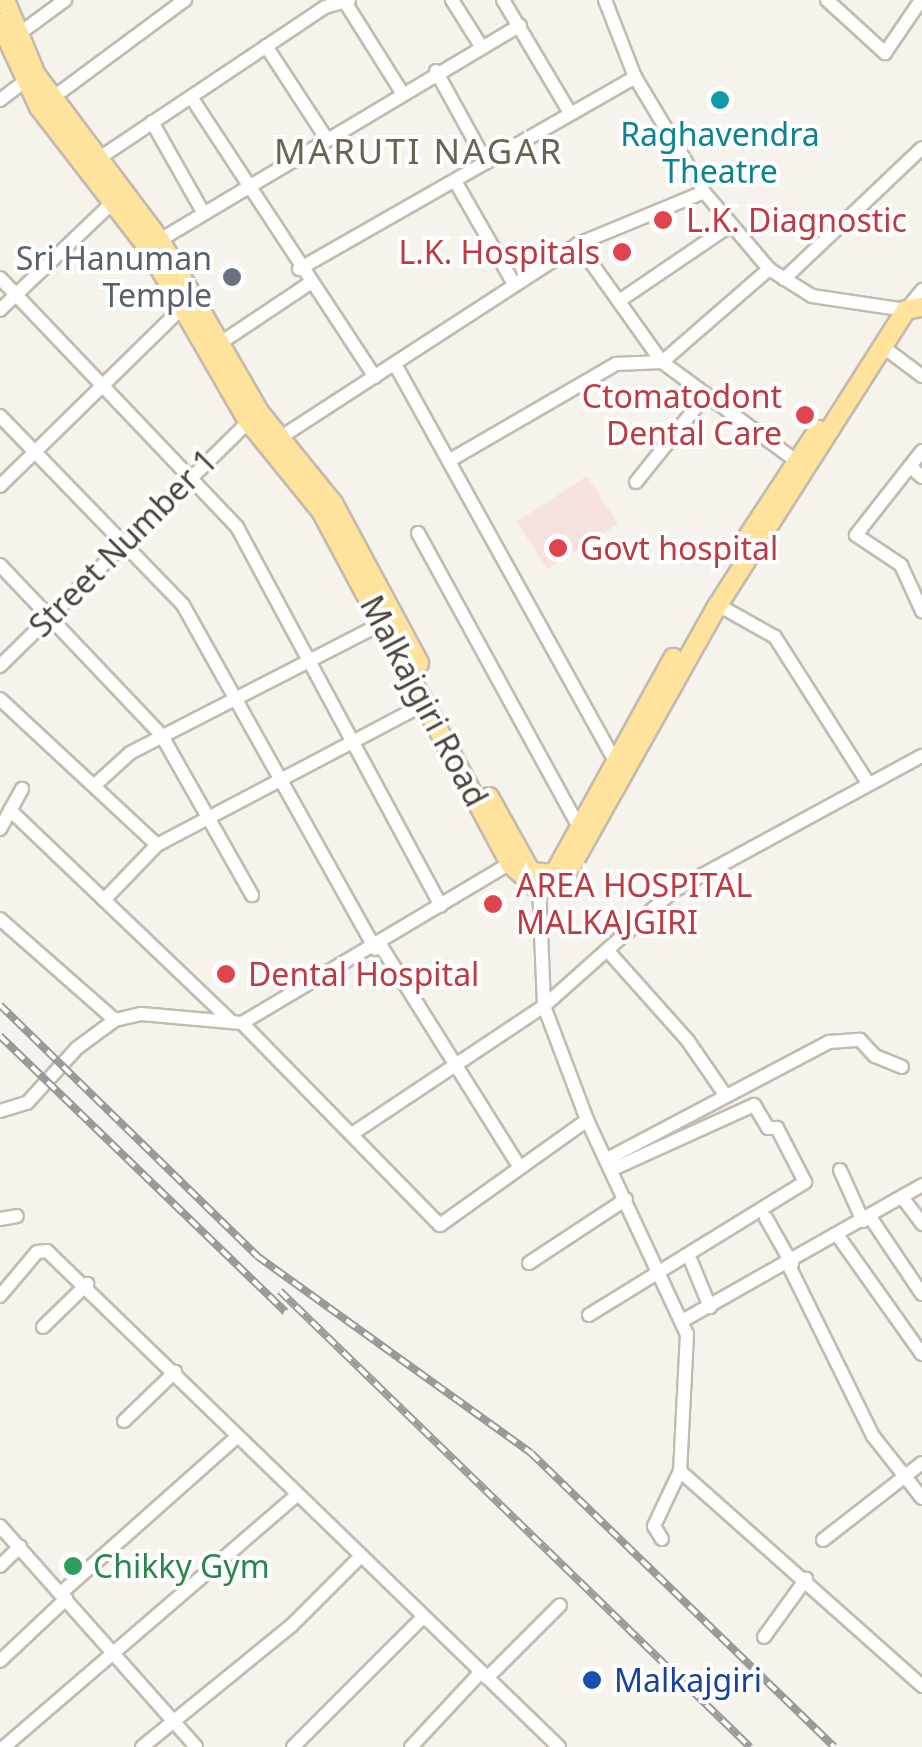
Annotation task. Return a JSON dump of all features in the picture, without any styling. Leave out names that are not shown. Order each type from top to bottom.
[{"type":"main road","name":"Malkajgiri Road","points":[[5,0],[16,36],[51,99],[160,240],[219,344],[254,417]]},
{"type":"main road","name":"Malkajgiri Road","points":[[0,23],[24,82],[114,201],[254,417],[321,511],[383,622],[408,656],[426,703],[516,860],[539,883]]},
{"type":"main road","points":[[539,883],[556,886],[573,862],[718,605],[882,346],[914,308]]},
{"type":"main road","points":[[539,883],[554,874],[614,758],[795,460],[844,405]]},
{"type":"main road","name":"Malkajgiri Road","points":[[274,442],[333,503],[408,656],[516,860]]},
{"type":"street","points":[[16,36],[65,0]]},
{"type":"street","points":[[51,99],[185,0]]},
{"type":"street","points":[[452,0],[481,46]]},
{"type":"street","points":[[503,0],[570,113]]},
{"type":"street","points":[[605,0],[635,77],[704,192],[769,268],[812,296],[914,308],[922,290]]},
{"type":"street","points":[[827,0],[885,53],[921,0]]},
{"type":"street","points":[[98,159],[323,3],[347,1],[401,91]]},
{"type":"street","points":[[160,240],[401,91],[520,25]]},
{"type":"street","points":[[266,46],[326,138]]},
{"type":"street","points":[[436,71],[486,162]]},
{"type":"street","points":[[298,268],[635,77]]},
{"type":"street","points":[[0,100],[24,82]]},
{"type":"street","points":[[191,96],[298,268],[376,377]]},
{"type":"street","points":[[152,122],[204,212]]},
{"type":"street","points":[[784,279],[922,148]]},
{"type":"street","points":[[456,181],[514,284]]},
{"type":"street","points":[[274,442],[578,244],[704,192]]},
{"type":"street","points":[[0,310],[114,201]]},
{"type":"street","points":[[618,301],[731,225]]},
{"type":"street","points":[[578,244],[662,362],[795,460]]},
{"type":"street","points":[[452,459],[616,364],[662,362],[769,268]]},
{"type":"street","points":[[0,278],[238,527],[441,906]]},
{"type":"street","points":[[219,344],[310,282]]},
{"type":"street","points":[[0,486],[184,307]]},
{"type":"street","points":[[882,346],[922,376]]},
{"type":"street","points":[[396,366],[452,459],[614,758]]},
{"type":"street","points":[[636,482],[706,394]]},
{"type":"street","points":[[0,416],[183,605],[276,782],[518,1164]]},
{"type":"street","name":"Street Number 1","points":[[0,666],[188,476],[254,417]]},
{"type":"street","points":[[922,451],[856,535],[901,565],[922,610]]},
{"type":"street","points":[[910,466],[922,477]]},
{"type":"street","points":[[418,534],[578,825]]},
{"type":"street","points":[[0,566],[162,736],[252,895]]},
{"type":"street","points":[[718,605],[775,637],[868,783]]},
{"type":"street","points":[[95,784],[162,736],[234,700],[308,656],[383,622]]},
{"type":"street","points":[[0,700],[157,845]]},
{"type":"street","points":[[104,900],[157,845],[426,703]]},
{"type":"street","points":[[352,1134],[544,1006],[674,891],[922,756]]},
{"type":"street","points":[[0,827],[22,788]]},
{"type":"street","points":[[10,810],[236,1022],[440,1225],[518,1164],[587,1120]]},
{"type":"street","points":[[0,1110],[27,1103],[77,1048],[116,1020],[141,1014],[236,1022],[378,948],[516,860]]},
{"type":"street","points":[[539,883],[544,1006],[587,1120],[611,1163],[682,1322],[688,1419],[680,1470],[654,1526],[662,1539]]},
{"type":"street","points":[[0,919],[116,1020]]},
{"type":"street","points":[[607,950],[688,1041],[726,1096]]},
{"type":"street","points":[[611,1163],[726,1096],[849,1037],[902,1067]]},
{"type":"street","points":[[589,1315],[804,1180],[777,1127],[768,1128],[754,1105],[611,1163]]},
{"type":"street","points":[[840,1170],[866,1219],[922,1294]]},
{"type":"street","points":[[682,1322],[790,1265],[922,1185]]},
{"type":"street","points":[[902,1197],[922,1224]]},
{"type":"street","points":[[529,1263],[626,1199]]},
{"type":"street","points":[[0,1219],[18,1216]]},
{"type":"street","points":[[766,1218],[873,1436],[922,1498]]},
{"type":"street","points":[[838,1236],[922,1354]]},
{"type":"street","points":[[0,1296],[37,1252],[48,1251],[88,1284],[237,1437],[484,1675],[549,1744]]},
{"type":"street","points":[[691,1261],[710,1306]]},
{"type":"street","points":[[42,1327],[88,1284]]},
{"type":"street","points":[[124,1420],[175,1372]]},
{"type":"street","points":[[0,1662],[64,1596],[237,1437]]},
{"type":"street","points":[[823,1540],[922,1463]]},
{"type":"street","points":[[680,1470],[922,1686]]},
{"type":"street","points":[[4,1747],[118,1655],[298,1494]]},
{"type":"street","points":[[0,1526],[196,1747]]},
{"type":"street","points":[[0,1566],[20,1547]]},
{"type":"street","points":[[142,1747],[292,1625],[361,1556]]},
{"type":"street","points":[[764,1637],[806,1579]]},
{"type":"street","points":[[410,1747],[560,1605]]},
{"type":"street","points":[[293,1747],[423,1618]]},
{"type":"shaded area","name":"Ctomatodont Dental Care","points":[[800,402],[819,414],[810,428],[791,416]]},
{"type":"shaded area","name":"Govt hospital","points":[[587,476],[618,524],[548,570],[517,522]]},
{"type":"railway","points":[[0,1005],[257,1256],[531,1453],[834,1747]]},
{"type":"railway","points":[[0,1036],[286,1312]]},
{"type":"railway","points":[[280,1291],[750,1747]]},
{"type":"place","name":"Raghavendra Theatre","points":[[720,100]]},
{"type":"place","name":"L.K. Diagnostic","points":[[663,220]]},
{"type":"place","name":"L.K. Hospitals","points":[[622,252]]},
{"type":"place","name":"Sri Hanuman Temple","points":[[232,277]]},
{"type":"place","name":"Ctomatodont Dental Care","points":[[805,415]]},
{"type":"place","name":"Govt hospital","points":[[558,548]]},
{"type":"place","name":"AREA HOSPITAL MALKAJGIRI","points":[[493,904]]},
{"type":"place","name":"Dental Hospital","points":[[226,974]]},
{"type":"place","name":"Chikky Gym","points":[[73,1566]]},
{"type":"place","name":"Malkajgiri","points":[[592,1680]]},
{"type":"district","name":"MARUTI NAGAR","points":[[419,151]]}]
